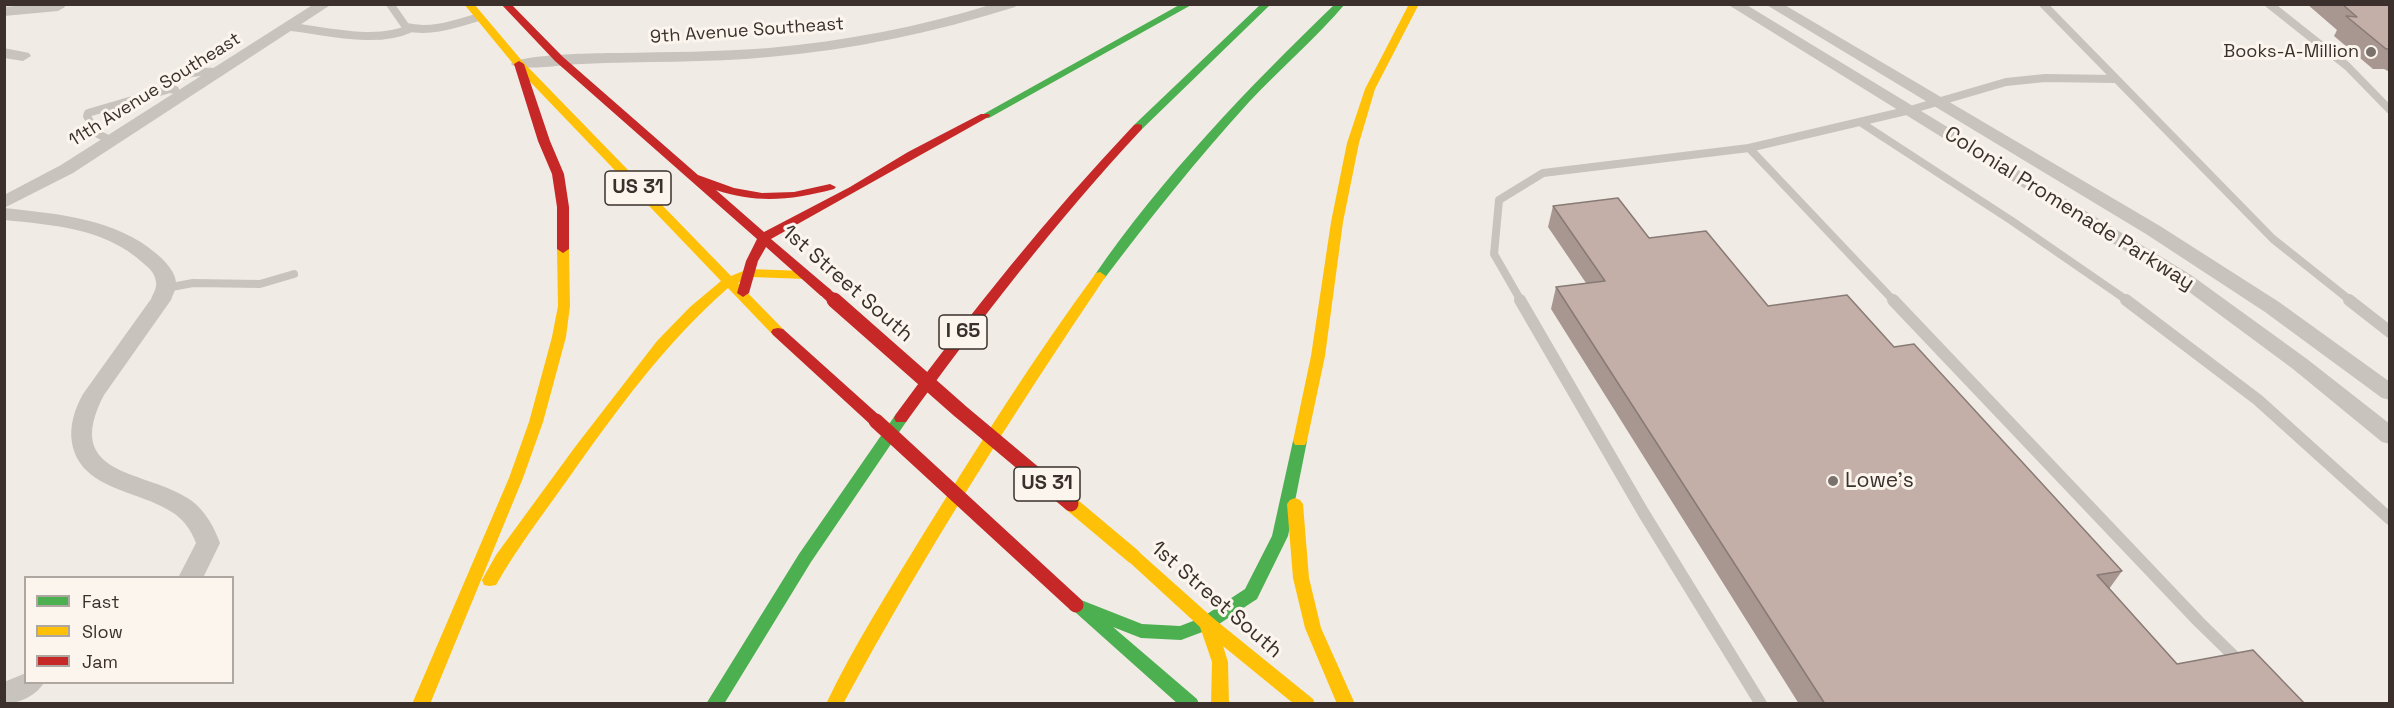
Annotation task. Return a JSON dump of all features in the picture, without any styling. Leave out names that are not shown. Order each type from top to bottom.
[{"type":"main road","name":"US 31","points":[[468,4],[519,64],[757,312],[1076,605],[1191,704]]},
{"type":"main road","name":"1st Street South","points":[[505,4],[559,59],[960,411],[1133,556],[1207,623],[1307,704]]},
{"type":"main road","points":[[742,296],[748,273],[764,238],[902,160],[1042,87],[1189,4]]},
{"type":"main road","name":"I 65","points":[[714,704],[817,540],[962,334],[1015,267],[1116,150],[1198,67],[1267,4]]},
{"type":"main road","points":[[834,704],[913,563],[1022,387],[1106,267],[1175,180],[1249,94],[1341,4]]},
{"type":"main road","points":[[1076,605],[1141,631],[1181,633],[1207,623],[1251,594],[1280,536],[1318,356],[1337,222],[1353,143],[1370,89],[1414,4]]},
{"type":"main road","points":[[424,697],[520,466],[542,403],[559,337],[564,306],[563,207],[558,174],[544,141],[519,64]]},
{"type":"main road","points":[[696,178],[721,191],[756,197],[790,197],[840,184],[902,160]]},
{"type":"main road","points":[[424,697],[502,559],[580,451],[662,344],[728,282],[748,273],[806,275]]},
{"type":"main road","points":[[1293,474],[1301,578],[1312,628],[1346,704]]},
{"type":"main road","points":[[1207,623],[1220,653],[1223,679],[1220,704]]},
{"type":"street","name":"11th Avenue Southeast","points":[[4,203],[112,141],[324,4]]},
{"type":"street","name":"9th Avenue Southeast","points":[[519,64],[559,59],[731,56],[827,47],[901,35],[1010,4]]},
{"type":"street","name":"Colonial Promenade Parkway","points":[[1734,4],[2184,279],[2300,364],[2390,436]]},
{"type":"street","name":"Colonial Promenade Parkway","points":[[1772,4],[2083,188],[2203,262],[2272,307],[2390,393]]},
{"type":"street","points":[[4,12],[58,7]]},
{"type":"street","points":[[4,53],[23,56]]},
{"type":"street","points":[[4,214],[117,235],[132,243],[158,265],[165,278],[166,288],[161,300],[104,380],[87,410],[82,434],[83,451],[91,463],[112,479],[179,504],[202,525],[208,543],[191,576]]},
{"type":"street","points":[[4,695],[27,684]]},
{"type":"lane","points":[[390,4],[410,29]]},
{"type":"lane","points":[[2043,4],[2273,239],[2390,332]]},
{"type":"lane","points":[[2269,4],[2347,66],[2390,110]]},
{"type":"lane","points":[[291,27],[379,37],[394,36],[410,29],[437,28],[479,17]]},
{"type":"lane","points":[[170,89],[169,85],[172,81],[184,75],[201,70],[220,72]]},
{"type":"lane","points":[[1761,704],[1643,512],[1494,254],[1499,200],[1543,173],[1749,148],[1910,110],[2006,82],[2024,79],[2115,79]]},
{"type":"lane","points":[[112,141],[96,133],[87,116],[88,113],[170,89],[187,93]]},
{"type":"lane","points":[[1860,122],[2101,281],[2258,401],[2390,519]]},
{"type":"lane","points":[[1749,148],[2184,606],[2247,669]]},
{"type":"lane","points":[[166,288],[192,283],[260,284],[294,274]]},
{"type":"building","points":[[2342,4],[2390,4],[2390,49],[2386,49],[2346,16],[2357,17]]},
{"type":"building","name":"Lowe's","points":[[1618,198],[1649,238],[1706,231],[1768,306],[1847,295],[1894,347],[1914,344],[2122,571],[2097,575],[2177,664],[2253,650],[2305,704],[1825,704],[1556,287],[1605,281],[1553,206]]},
{"type":"traffic: fast","points":[[985,116],[1189,4]]},
{"type":"traffic: fast","points":[[1138,127],[1267,4]]},
{"type":"traffic: fast","points":[[1100,276],[1184,169],[1214,135],[1276,68],[1341,4]]},
{"type":"traffic: fast","points":[[714,704],[805,558],[901,418]]},
{"type":"traffic: fast","points":[[1076,605],[1141,631],[1181,633],[1207,623],[1251,594],[1280,536],[1300,441]]},
{"type":"traffic: fast","points":[[1083,611],[1191,704]]},
{"type":"traffic: slow","points":[[468,4],[519,64],[778,332]]},
{"type":"traffic: slow","points":[[1300,441],[1318,356],[1337,222],[1353,143],[1370,89],[1414,4]]},
{"type":"traffic: slow","points":[[421,704],[516,478],[536,422],[559,337],[564,306],[563,249]]},
{"type":"traffic: slow","points":[[490,580],[502,559],[580,451],[662,344],[695,310],[728,282],[748,273],[806,275]]},
{"type":"traffic: slow","points":[[834,704],[901,585],[972,469],[1050,347],[1100,276]]},
{"type":"traffic: slow","points":[[1071,504],[1133,556]]},
{"type":"traffic: slow","points":[[1295,504],[1301,578],[1313,628],[1346,704]]},
{"type":"traffic: slow","points":[[1133,556],[1207,623],[1307,704]]},
{"type":"traffic: slow","points":[[1207,623],[1220,662],[1220,704]]},
{"type":"traffic: jam","points":[[505,4],[559,59],[826,293]]},
{"type":"traffic: jam","points":[[519,64],[544,141],[558,174],[563,207],[563,249]]},
{"type":"traffic: jam","points":[[743,293],[752,261],[764,238],[784,225],[854,189],[912,154],[985,116]]},
{"type":"traffic: jam","points":[[901,418],[1014,268],[1138,127]]},
{"type":"traffic: jam","points":[[696,178],[730,191],[762,197],[794,195],[830,187]]},
{"type":"traffic: jam","points":[[826,293],[960,411],[1071,504]]},
{"type":"traffic: jam","points":[[778,332],[876,421]]},
{"type":"traffic: jam","points":[[876,421],[1076,605]]},
{"type":"place","name":"Books-A-Million","points":[[2371,52]]},
{"type":"place","name":"Lowe's","points":[[1833,481]]}]
